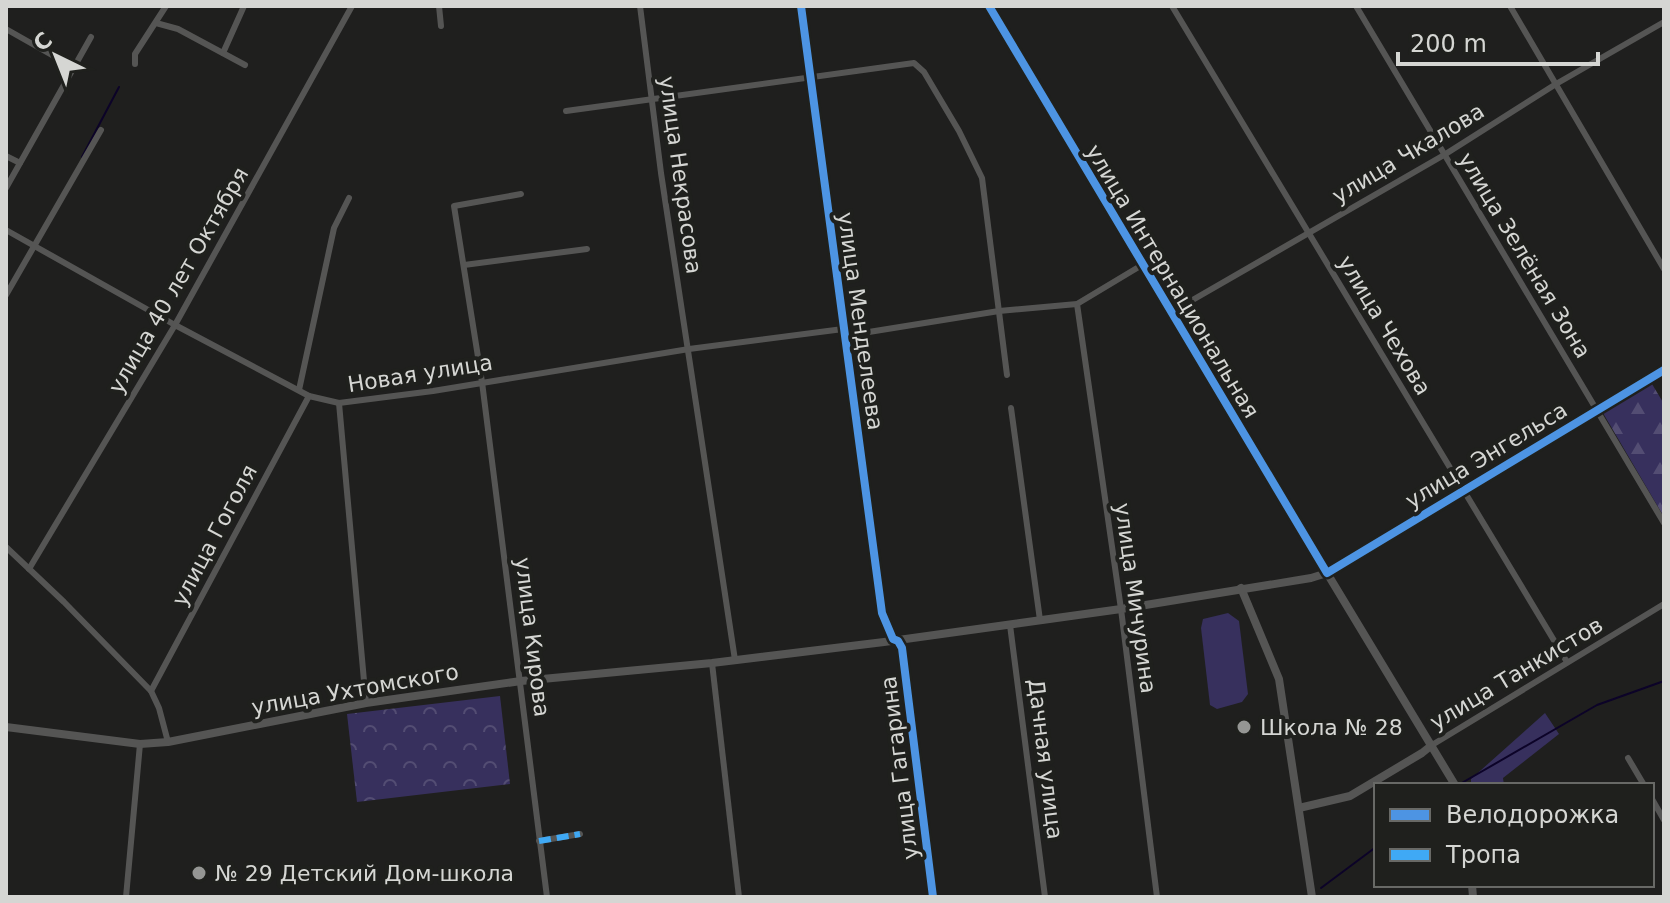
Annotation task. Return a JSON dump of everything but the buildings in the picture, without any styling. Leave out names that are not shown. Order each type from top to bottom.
[{"type":"main road","name":"улица Интернациональная","points":[[989,6],[1454,783]]},
{"type":"main road","name":"улица Энгельса","points":[[712,663],[1121,609],[1313,578],[1327,573]]},
{"type":"main road","points":[[1241,588],[1279,679],[1312,897]]},
{"type":"main road","name":"улица Ухтомского","points":[[6,727],[140,744],[168,742],[366,703],[521,681],[712,663]]},
{"type":"main road","name":"улица Танкистов","points":[[1299,808],[1350,796],[1432,745]]},
{"type":"street","points":[[135,64],[135,54],[166,6]]},
{"type":"street","points":[[223,53],[244,6]]},
{"type":"street","name":"улица 40 лет Октября","points":[[29,569],[175,325],[352,6]]},
{"type":"street","points":[[439,6],[441,26]]},
{"type":"street","name":"улица Некрасова","points":[[640,6],[735,660]]},
{"type":"street","name":"улица Менделеева","points":[[801,6],[882,613],[893,639]]},
{"type":"street","name":"улица Чехова","points":[[1172,6],[1567,662]]},
{"type":"street","name":"улица Зелёная Зона","points":[[1356,6],[1664,523]]},
{"type":"street","points":[[1510,6],[1664,269]]},
{"type":"street","name":"улица Чкалова","points":[[1170,313],[1444,155],[1556,84],[1664,22]]},
{"type":"street","points":[[156,23],[178,29],[245,65]]},
{"type":"street","points":[[6,29],[73,67]]},
{"type":"street","points":[[6,188],[91,37]]},
{"type":"street","points":[[566,111],[914,63],[924,72],[959,131],[982,178],[1007,375]]},
{"type":"street","points":[[6,295],[101,130]]},
{"type":"street","points":[[6,156],[20,163]]},
{"type":"street","name":"улица Кирова","points":[[521,194],[454,206],[482,382],[547,897]]},
{"type":"street","points":[[299,390],[334,228],[349,198]]},
{"type":"street","name":"Новая улица","points":[[6,230],[309,396],[339,403],[689,349],[1077,304]]},
{"type":"street","points":[[464,265],[587,249]]},
{"type":"street","points":[[1077,304],[1142,265]]},
{"type":"street","name":"улица Мичурина","points":[[1077,304],[1121,609],[1157,897]]},
{"type":"street","name":"улица Энгельса","points":[[1327,573],[1664,370]]},
{"type":"street","name":"улица Гоголя","points":[[151,691],[309,396]]},
{"type":"street","points":[[339,403],[366,703]]},
{"type":"street","points":[[1011,408],[1040,620]]},
{"type":"street","points":[[6,547],[151,691],[168,742]]},
{"type":"street","name":"улица Танкистов","points":[[1432,745],[1664,604]]},
{"type":"street","name":"Дачная улица","points":[[1010,625],[1045,897]]},
{"type":"street","name":"улица Гагарина","points":[[893,639],[902,648],[933,897]]},
{"type":"street","points":[[712,663],[739,897]]},
{"type":"street","points":[[126,897],[140,744]]},
{"type":"street","points":[[1628,758],[1643,783]]},
{"type":"street","points":[[1654,802],[1664,820]]},
{"type":"street","points":[[539,841],[580,834]]},
{"type":"green space","points":[[1652,384],[1664,404],[1664,517],[1603,413]]},
{"type":"green space","points":[[1228,613],[1239,621],[1248,694],[1242,702],[1217,709],[1210,705],[1201,628],[1203,619]]},
{"type":"green space","points":[[500,696],[510,784],[357,802],[347,714]]},
{"type":"green space","points":[[1545,713],[1559,734],[1503,778],[1504,783],[1471,783],[1471,779]]},
{"type":"waterway","points":[[82,157],[119,87]]},
{"type":"waterway","points":[[1462,783],[1597,705],[1664,681]]},
{"type":"waterway","points":[[1321,888],[1374,848]]},
{"type":"marked path","points":[[539,841],[580,834]]},
{"type":"cycle path","points":[[801,6],[882,613],[893,639],[902,648],[933,897]]},
{"type":"cycle path","points":[[989,6],[1327,573],[1664,370]]},
{"type":"place","name":"Школа № 28","points":[[1244,727]]},
{"type":"place","name":"№ 29 Детский Дом-школа","points":[[199,873]]}]
